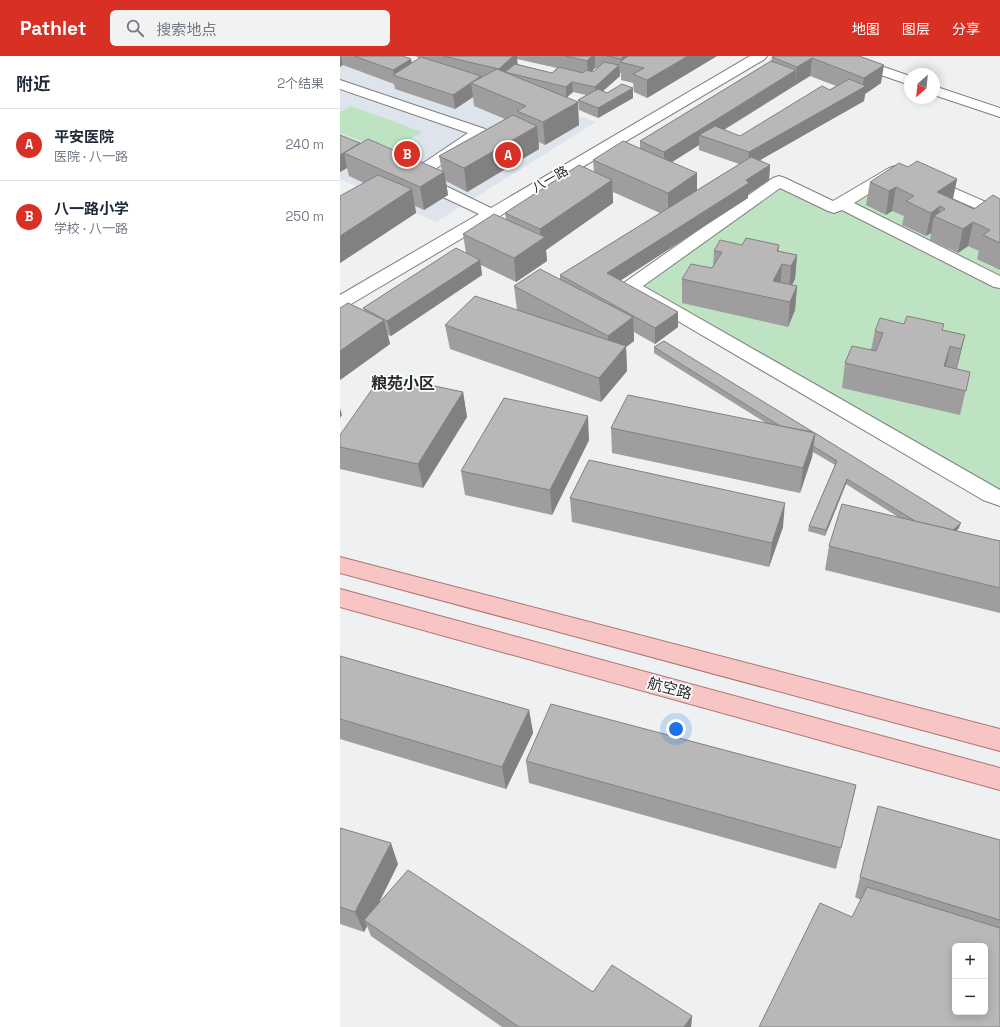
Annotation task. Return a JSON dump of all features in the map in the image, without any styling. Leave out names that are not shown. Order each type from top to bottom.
[{"type":"main road","points":[[340,565],[1000,740]]},
{"type":"main road","name":"航空路","points":[[340,598],[1000,779]]},
{"type":"street","name":"八一路","points":[[340,303],[760,56]]},
{"type":"street","points":[[839,56],[904,79]]},
{"type":"street","points":[[340,84],[480,132],[413,177],[491,214]]},
{"type":"street","points":[[940,92],[1000,113]]},
{"type":"street","points":[[1000,214],[899,168],[834,208],[779,181],[631,286],[991,495],[1000,498]]},
{"type":"street","points":[[841,203],[1000,282]]},
{"type":"shaded area","points":[[340,56],[498,87],[596,122],[436,222],[340,179]]},
{"type":"green space","points":[[351,106],[422,132],[390,152],[340,133],[340,112]]},
{"type":"green space","points":[[899,169],[1000,214],[1000,498],[631,286],[779,181],[834,208]]},
{"type":"building","points":[[354,56],[403,56],[411,59],[393,70]]},
{"type":"building","points":[[443,56],[513,56],[499,69]]},
{"type":"building","points":[[565,56],[592,56],[587,61]]},
{"type":"building","points":[[607,56],[624,56],[621,59]]},
{"type":"building","points":[[628,56],[688,56],[647,80],[633,74],[644,68],[620,62]]},
{"type":"building","points":[[859,56],[884,65],[864,78],[812,58],[797,67],[772,57]]},
{"type":"building","points":[[421,57],[481,76],[453,95],[393,75]]},
{"type":"building","points":[[771,61],[796,70],[664,152],[640,141]]},
{"type":"building","points":[[604,62],[619,65],[595,87],[572,82],[566,87],[505,72],[515,64],[552,73],[559,67],[583,73],[586,70],[593,72]]},
{"type":"building","points":[[497,69],[578,102],[543,122],[517,111],[526,106],[471,83]]},
{"type":"building","points":[[849,79],[866,86],[749,152],[699,135],[715,126],[740,136],[822,86],[830,90]]},
{"type":"building","points":[[622,84],[633,88],[598,108],[578,100],[598,89],[607,93]]},
{"type":"building","points":[[513,115],[537,126],[464,168],[439,156]]},
{"type":"building","points":[[340,135],[360,143],[340,155]]},
{"type":"building","points":[[368,139],[444,172],[420,187],[344,153]]},
{"type":"building","points":[[623,141],[697,173],[668,193],[593,160]]},
{"type":"building","points":[[751,157],[770,165],[746,180],[749,183],[607,273],[678,312],[655,328],[560,275]]},
{"type":"building","points":[[917,161],[957,179],[937,192],[974,209],[993,195],[1000,199],[1000,243],[983,235],[990,230],[973,222],[963,229],[934,216],[945,209],[940,206],[931,213],[906,201],[914,196],[896,187],[889,191],[870,182],[899,163],[908,167]]},
{"type":"building","points":[[579,165],[612,180],[540,229],[505,213]]},
{"type":"building","points":[[378,175],[412,189],[340,236],[340,196]]},
{"type":"building","points":[[494,214],[545,237],[514,258],[463,234]]},
{"type":"building","points":[[746,238],[779,245],[777,251],[797,255],[791,266],[782,264],[773,281],[797,286],[790,302],[682,279],[691,264],[712,268],[722,252],[714,251],[720,240],[742,245]]},
{"type":"building","points":[[456,248],[480,260],[387,321],[363,308]]},
{"type":"building","points":[[540,269],[633,317],[608,336],[514,286]]},
{"type":"building","points":[[475,296],[626,346],[599,378],[445,325]]},
{"type":"building","points":[[348,303],[384,320],[340,351],[340,308]]},
{"type":"building","points":[[907,316],[944,324],[942,330],[965,335],[961,349],[950,346],[944,366],[970,372],[966,391],[845,363],[852,346],[876,351],[883,333],[875,331],[880,318],[904,324]]},
{"type":"building","points":[[664,341],[813,432],[780,426],[654,347]]},
{"type":"building","points":[[382,375],[463,392],[418,464],[340,447],[340,435]]},
{"type":"building","points":[[628,395],[815,433],[803,468],[611,428]]},
{"type":"building","points":[[504,398],[588,416],[550,490],[461,471]]},
{"type":"building","points":[[815,433],[961,523],[953,530],[915,521],[847,479],[826,530],[809,526],[837,461],[813,446]]},
{"type":"building","points":[[589,460],[785,503],[772,543],[570,498]]},
{"type":"building","points":[[842,504],[1000,541],[1000,588],[829,546]]},
{"type":"building","points":[[340,656],[529,710],[502,767],[340,719]]},
{"type":"building","points":[[551,704],[856,785],[841,848],[526,761]]},
{"type":"building","points":[[878,806],[1000,840],[1000,920],[860,877]]},
{"type":"building","points":[[340,828],[391,843],[355,912],[340,907]]},
{"type":"building","points":[[408,870],[593,992],[612,965],[692,1016],[684,1027],[519,1027],[364,920]]},
{"type":"building","points":[[867,887],[1000,928],[1000,1027],[759,1027],[820,903],[852,917]]},
{"type":"place","name":"八一路小学","points":[[407,154]]},
{"type":"place","name":"平安医院","points":[[508,155]]},
{"type":"district","name":"粮苑小区","points":[[403,383]]}]
